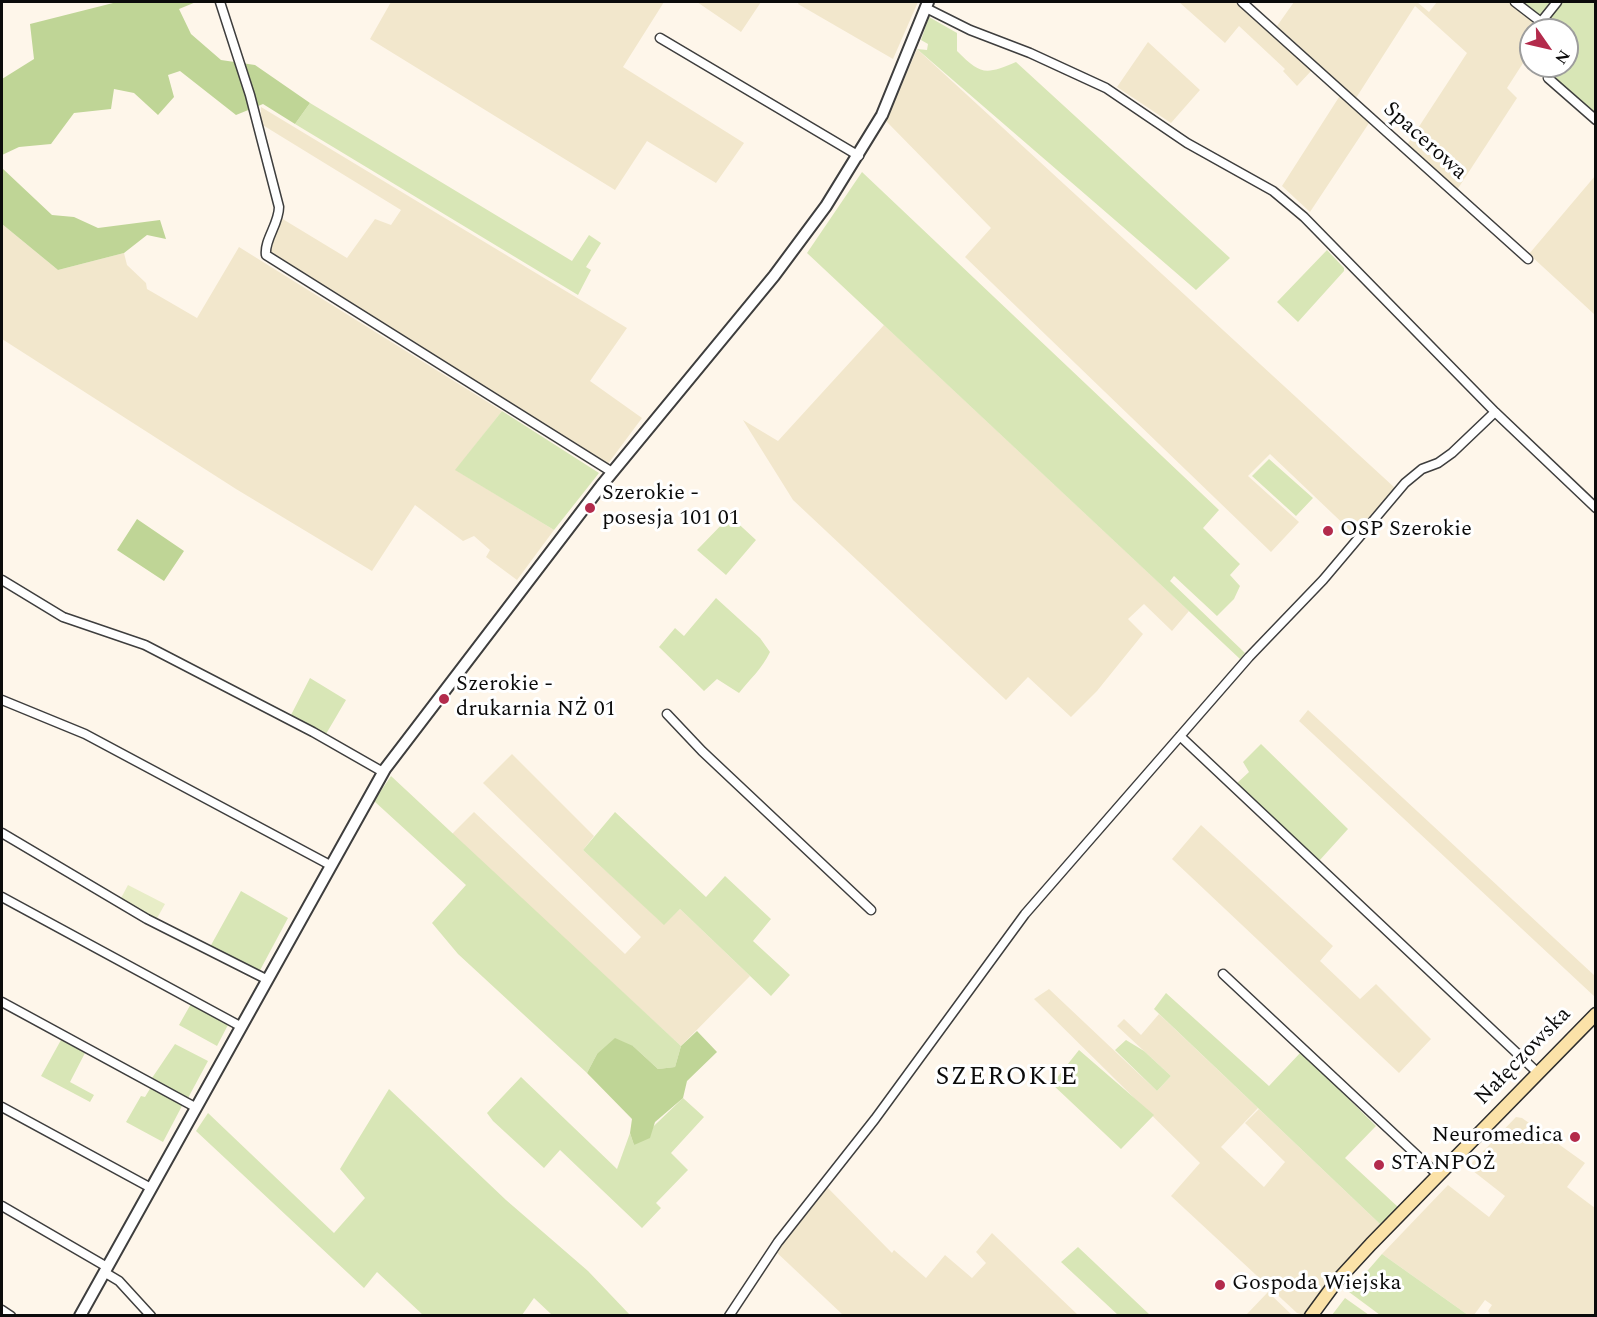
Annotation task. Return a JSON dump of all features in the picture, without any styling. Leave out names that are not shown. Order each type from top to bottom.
[{"type":"main road","name":"Nałęczowska","points":[[1311,1316],[1355,1261],[1596,1014]]},
{"type":"street","points":[[220,2],[250,95],[279,207],[279,216],[266,248],[266,255],[612,472]]},
{"type":"street","name":"Spacerowa","points":[[1242,2],[1528,259]]},
{"type":"street","points":[[1515,2],[1541,22],[1557,2]]},
{"type":"street","points":[[80,1316],[383,772],[612,472],[778,270],[859,156],[890,98],[927,5],[970,30],[1030,53],[1106,88],[1187,143],[1277,194],[1296,210],[1495,412],[1596,508]]},
{"type":"street","points":[[660,38],[859,156]]},
{"type":"street","points":[[1548,78],[1596,120]]},
{"type":"street","points":[[729,1316],[778,1242],[875,1119],[1025,914],[1249,657],[1300,605],[1405,483],[1422,469],[1452,453],[1495,412]]},
{"type":"street","points":[[2,580],[63,617],[150,648],[383,772]]},
{"type":"street","points":[[2,700],[85,734],[330,865]]},
{"type":"street","points":[[668,714],[702,751],[872,910]]},
{"type":"street","points":[[1180,736],[1538,1073]]},
{"type":"street","points":[[2,833],[147,919],[266,979]]},
{"type":"street","points":[[2,897],[240,1026]]},
{"type":"street","points":[[1222,974],[1438,1175]]},
{"type":"street","points":[[2,1002],[195,1107]]},
{"type":"street","points":[[2,1107],[151,1188]]},
{"type":"street","points":[[2,1206],[106,1270],[152,1316]]},
{"type":"street","points":[[2,1310],[11,1316]]},
{"type":"shaded area","points":[[391,2],[664,2],[623,67],[744,143],[716,183],[647,141],[615,190],[370,39]]},
{"type":"shaded area","points":[[697,2],[761,2],[741,32]]},
{"type":"shaded area","points":[[799,2],[918,2],[893,59],[798,4]]},
{"type":"shaded area","points":[[1179,2],[1239,2],[1313,69],[1297,86],[1283,71],[1285,69],[1239,26],[1225,43]]},
{"type":"shaded area","points":[[1294,2],[1417,2],[1429,12],[1437,2],[1515,2],[1532,18],[1519,18],[1519,69],[1507,88],[1517,98],[1457,190],[1407,145],[1467,53],[1415,6],[1356,98],[1277,26]]},
{"type":"shaded area","points":[[1148,42],[1200,90],[1171,123],[1117,87]]},
{"type":"shaded area","points":[[917,49],[1395,488],[1354,534],[1270,454],[1248,476],[1299,522],[1271,552],[965,257],[991,228],[886,121]]},
{"type":"shaded area","points":[[1341,94],[1369,123],[1310,212],[1282,186]]},
{"type":"shaded area","points":[[261,107],[627,328],[590,381],[642,418],[607,465],[272,258],[270,245],[281,218],[347,258],[375,219],[391,225],[401,210],[261,124]]},
{"type":"shaded area","points":[[1595,176],[1595,315],[1529,254]]},
{"type":"shaded area","points":[[2,224],[58,270],[124,253],[127,265],[146,283],[147,289],[197,318],[239,247],[502,411],[456,470],[554,530],[517,580],[486,557],[490,550],[474,536],[463,541],[415,505],[372,571],[236,489],[2,339]]},
{"type":"shaded area","points":[[884,325],[1189,611],[1172,631],[1144,604],[1128,619],[1143,634],[1097,691],[1071,717],[1028,677],[1006,700],[793,500],[743,420],[778,441]]},
{"type":"shaded area","points":[[1308,710],[1595,976],[1595,997],[1299,721]]},
{"type":"shaded area","points":[[512,754],[594,836],[583,850],[664,924],[680,909],[750,976],[681,1046],[451,835],[474,812],[625,954],[641,937],[483,783]]},
{"type":"shaded area","points":[[1201,825],[1333,946],[1320,961],[1360,999],[1376,984],[1431,1039],[1399,1073],[1172,859]]},
{"type":"shaded area","points":[[1049,989],[1157,1091],[1171,1076],[1117,1026],[1124,1019],[1141,1035],[1159,1014],[1258,1108],[1221,1147],[1264,1187],[1285,1162],[1245,1123],[1259,1109],[1381,1225],[1332,1278],[1304,1315],[1297,1313],[1171,1196],[1200,1163],[1034,999]]},
{"type":"shaded area","points":[[1516,1117],[1522,1118],[1585,1163],[1567,1187],[1595,1208],[1595,1315],[1488,1315],[1492,1305],[1485,1300],[1474,1315],[1468,1315],[1382,1254],[1448,1185],[1489,1217],[1505,1196],[1468,1167]]},
{"type":"shaded area","points":[[824,1184],[892,1253],[894,1250],[926,1278],[945,1255],[972,1278],[986,1263],[976,1252],[992,1233],[1078,1315],[843,1315],[773,1249]]},
{"type":"shaded area","points":[[1268,1292],[1292,1315],[1246,1315]]},
{"type":"green space","points":[[117,2],[196,2],[179,9],[191,34],[221,60],[255,65],[310,103],[295,124],[263,104],[236,115],[180,71],[168,75],[174,97],[158,115],[134,93],[114,89],[111,109],[74,113],[51,144],[19,147],[2,155],[2,79],[34,59],[30,24]]},
{"type":"green space","points":[[1515,2],[1595,2],[1595,123],[1545,78],[1579,78],[1579,18],[1533,18]]},
{"type":"green space","points":[[929,17],[957,33],[957,51],[972,65],[990,71],[1016,62],[1230,258],[1196,290],[917,49],[927,50],[928,44],[921,40]]},
{"type":"green space","points":[[310,103],[572,261],[589,235],[601,243],[586,267],[591,270],[578,295],[295,124]]},
{"type":"green space","points":[[2,168],[52,215],[74,217],[98,228],[160,220],[166,239],[147,235],[124,253],[58,270],[2,224]]},
{"type":"green space","points":[[862,172],[1219,510],[1203,528],[1240,564],[1230,575],[1240,586],[1234,599],[1217,616],[1174,576],[1170,581],[1245,653],[1240,659],[807,253]]},
{"type":"green space","points":[[1327,250],[1344,268],[1344,271],[1298,322],[1277,302]]},
{"type":"green space","points":[[502,411],[599,473],[554,530],[455,470]]},
{"type":"green space","points":[[1269,459],[1313,498],[1296,516],[1252,476]]},
{"type":"green space","points":[[730,516],[756,540],[726,575],[697,550]]},
{"type":"green space","points":[[137,519],[184,551],[164,581],[117,550]]},
{"type":"green space","points":[[716,598],[760,638],[770,652],[760,669],[739,693],[717,679],[704,691],[659,647],[675,628],[684,636]]},
{"type":"green space","points":[[310,678],[346,700],[326,734],[291,715]]},
{"type":"green space","points":[[1261,744],[1348,829],[1319,861],[1236,784],[1249,772],[1243,762]]},
{"type":"green space","points":[[391,776],[681,1046],[675,1067],[658,1069],[633,1046],[597,1054],[587,1073],[458,954],[432,923],[466,885],[374,801]]},
{"type":"green space","points":[[615,812],[706,897],[725,876],[771,919],[753,941],[790,975],[771,996],[680,909],[664,925],[583,850]]},
{"type":"green space","points":[[128,885],[165,904],[156,920],[120,900]]},
{"type":"green space","points":[[241,891],[288,918],[258,974],[210,947]]},
{"type":"green space","points":[[1166,993],[1269,1086],[1301,1052],[1376,1126],[1345,1158],[1398,1207],[1381,1225],[1154,1009]]},
{"type":"green space","points":[[192,1002],[229,1023],[217,1046],[179,1025]]},
{"type":"green space","points":[[697,1031],[717,1052],[687,1081],[683,1098],[655,1122],[650,1138],[634,1145],[630,1133],[632,1119],[587,1073],[597,1054],[615,1038],[633,1046],[658,1069],[675,1067],[681,1046]]},
{"type":"green space","points":[[61,1040],[85,1053],[70,1082],[94,1095],[90,1102],[41,1076]]},
{"type":"green space","points":[[1126,1040],[1144,1051],[1171,1076],[1157,1091],[1115,1050]]},
{"type":"green space","points":[[175,1044],[208,1061],[188,1098],[152,1078]]},
{"type":"green space","points":[[1079,1050],[1154,1115],[1121,1149],[1052,1084]]},
{"type":"green space","points":[[521,1077],[617,1169],[630,1133],[634,1145],[683,1098],[704,1117],[671,1153],[688,1170],[656,1203],[661,1208],[642,1228],[560,1150],[544,1168],[493,1121],[487,1113]]},
{"type":"green space","points":[[151,1087],[183,1104],[163,1142],[126,1122],[141,1096],[145,1097]]},
{"type":"green space","points":[[389,1089],[506,1200],[588,1271],[630,1315],[552,1315],[534,1298],[522,1315],[423,1315],[377,1272],[364,1288],[196,1131],[208,1113],[334,1233],[365,1198],[340,1169]]},
{"type":"green space","points":[[1078,1247],[1150,1315],[1118,1315],[1061,1262]]},
{"type":"green space","points":[[1382,1254],[1468,1315],[1380,1315],[1349,1292]]},
{"type":"green space","points":[[1345,1298],[1369,1315],[1332,1315]]},
{"type":"place","name":"Szerokie - posesja 101 01","points":[[590,508]]},
{"type":"place","name":"OSP Szerokie","points":[[1328,531]]},
{"type":"place","name":"Szerokie - drukarnia NŻ 01","points":[[444,699]]},
{"type":"place","name":"Neuromedica","points":[[1575,1137]]},
{"type":"place","name":"STANPOŻ","points":[[1379,1165]]},
{"type":"place","name":"Gospoda Wiejska","points":[[1220,1285]]},
{"type":"district","name":"SZEROKIE","points":[[1007,1079]]}]
